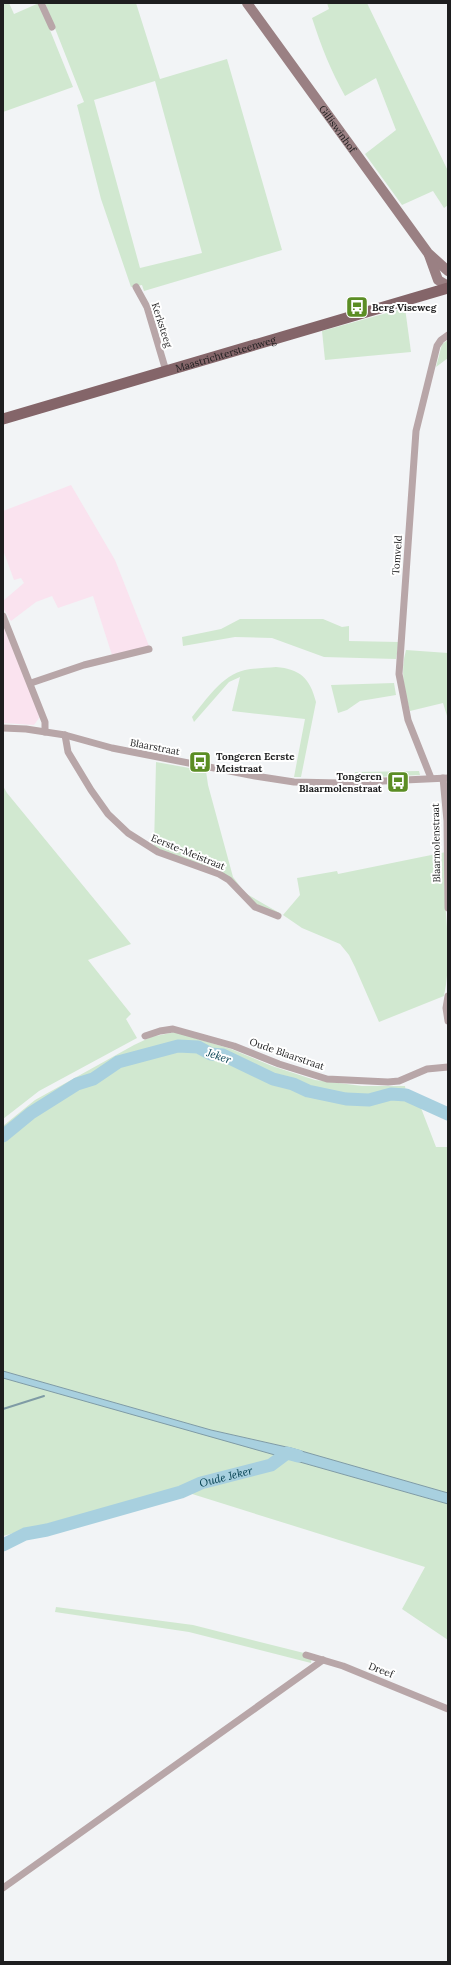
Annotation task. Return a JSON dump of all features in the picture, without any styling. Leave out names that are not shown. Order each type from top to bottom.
[{"type":"main road","name":"Maastrichtersteenweg","points":[[3,419],[448,287]]},
{"type":"street","points":[[41,3],[52,27]]},
{"type":"street","name":"Gilliswinhof","points":[[247,3],[428,253],[448,271]]},
{"type":"street","name":"Gilliswinhof","points":[[428,253],[437,277],[448,287]]},
{"type":"street","name":"Kerksteeg","points":[[136,287],[147,307],[166,371]]},
{"type":"street","name":"Tomveld","points":[[431,778],[408,720],[399,674],[416,432],[437,346],[441,340],[448,335]]},
{"type":"street","points":[[3,616],[45,722],[45,732]]},
{"type":"street","points":[[30,683],[84,665],[149,649]]},
{"type":"street","name":"Blaarstraat","points":[[3,728],[65,735],[112,748],[255,776],[294,782],[340,783],[445,778]]},
{"type":"street","name":"Eerste-Meistraat","points":[[65,735],[68,752],[91,790],[108,814],[128,833],[158,852],[219,874],[229,880],[255,907],[278,916]]},
{"type":"street","name":"Blaarmolenstraat","points":[[445,778],[448,908]]},
{"type":"street","points":[[448,996],[446,1008],[448,1021]]},
{"type":"street","name":"Oude Blaarstraat","points":[[145,1036],[160,1030],[173,1029],[234,1046],[279,1064],[327,1079],[388,1082],[399,1081],[427,1069],[448,1067]]},
{"type":"street","name":"Dreef","points":[[306,1655],[394,1686],[448,1708]]},
{"type":"street","points":[[3,1888],[323,1660]]},
{"type":"shaded area","points":[[71,485],[115,560],[149,646],[112,655],[93,596],[58,608],[52,596],[36,602],[11,621],[3,608],[3,601],[24,583],[21,578],[14,580],[3,550],[3,511]]},
{"type":"shaded area","points":[[3,626],[38,710],[39,718],[34,725],[3,723]]},
{"type":"green space","points":[[3,3],[9,3],[14,14],[39,3],[73,87],[3,112]]},
{"type":"green space","points":[[45,3],[136,3],[160,79],[227,59],[282,250],[144,291],[142,285],[131,287],[101,199],[77,105],[84,102]],"holes":[[[155,81],[202,253],[140,268],[94,100]]]},
{"type":"green space","points":[[327,3],[367,3],[448,171],[448,205],[444,208],[433,191],[402,205],[365,154],[396,130],[376,78],[345,96],[335,77],[312,18],[329,9]]},
{"type":"green space","points":[[405,308],[411,352],[325,360],[322,331]]},
{"type":"green space","points":[[448,340],[448,358],[436,367],[442,344]]},
{"type":"green space","points":[[240,619],[323,619],[342,627],[349,626],[349,641],[399,642],[396,659],[324,657],[272,638],[235,637],[183,646],[182,637],[221,629]]},
{"type":"green space","points":[[406,650],[448,653],[448,719],[443,703],[410,711],[406,696],[403,673]]},
{"type":"green space","points":[[276,667],[292,670],[303,676],[311,687],[316,702],[301,777],[294,777],[305,719],[232,711],[240,677],[229,682],[194,722],[192,717],[215,689],[229,677],[245,670]]},
{"type":"green space","points":[[394,683],[396,695],[360,701],[347,710],[338,713],[331,685]]},
{"type":"green space","points":[[156,762],[206,771],[208,785],[233,877],[245,893],[283,915],[255,904],[229,878],[154,847]]},
{"type":"green space","points":[[419,771],[420,775],[354,778],[355,772]]},
{"type":"green space","points":[[3,786],[7,793],[131,944],[88,960],[131,1014],[126,1019],[137,1038],[39,1091],[3,1119]]},
{"type":"green space","points":[[446,852],[445,887],[448,959],[444,996],[379,1022],[349,955],[340,944],[302,928],[283,915],[300,895],[297,878],[337,871],[338,874]]},
{"type":"green space","points":[[175,1032],[231,1049],[272,1066],[315,1080],[362,1086],[405,1086],[407,1099],[421,1108],[436,1147],[448,1147],[448,1493],[291,1448],[211,1430],[3,1371],[3,1126],[35,1100],[134,1045],[151,1037]]},
{"type":"green space","points":[[3,1378],[278,1455],[255,1467],[200,1479],[184,1486],[3,1536]]},
{"type":"green space","points":[[286,1458],[448,1504],[448,1640],[402,1609],[425,1567],[189,1493],[273,1469]]},
{"type":"green space","points":[[56,1607],[193,1625],[312,1655],[311,1663],[189,1632],[55,1612]]},
{"type":"water","points":[[410,1093],[448,1109],[448,1119],[407,1099]]},
{"type":"water","points":[[3,1371],[211,1430],[291,1448],[448,1493],[448,1504],[3,1378]]},
{"type":"waterway","name":"Jeker","points":[[3,1136],[31,1113],[77,1084],[93,1079],[118,1062],[178,1046],[198,1047],[211,1054],[223,1055],[273,1079],[293,1084],[308,1091],[346,1099],[369,1100],[391,1094],[406,1095],[448,1114]]},
{"type":"waterway","points":[[3,1409],[44,1396]]},
{"type":"waterway","name":"Oude Jeker","points":[[3,1545],[25,1534],[47,1530],[181,1492],[201,1483],[271,1465],[287,1453],[298,1456]]},
{"type":"place","name":"Berg Viseweg","points":[[357,307]]},
{"type":"place","name":"Tongeren Eerste Meistraat","points":[[200,762]]},
{"type":"place","name":"Tongeren Blaarmolenstraat","points":[[398,782]]}]
